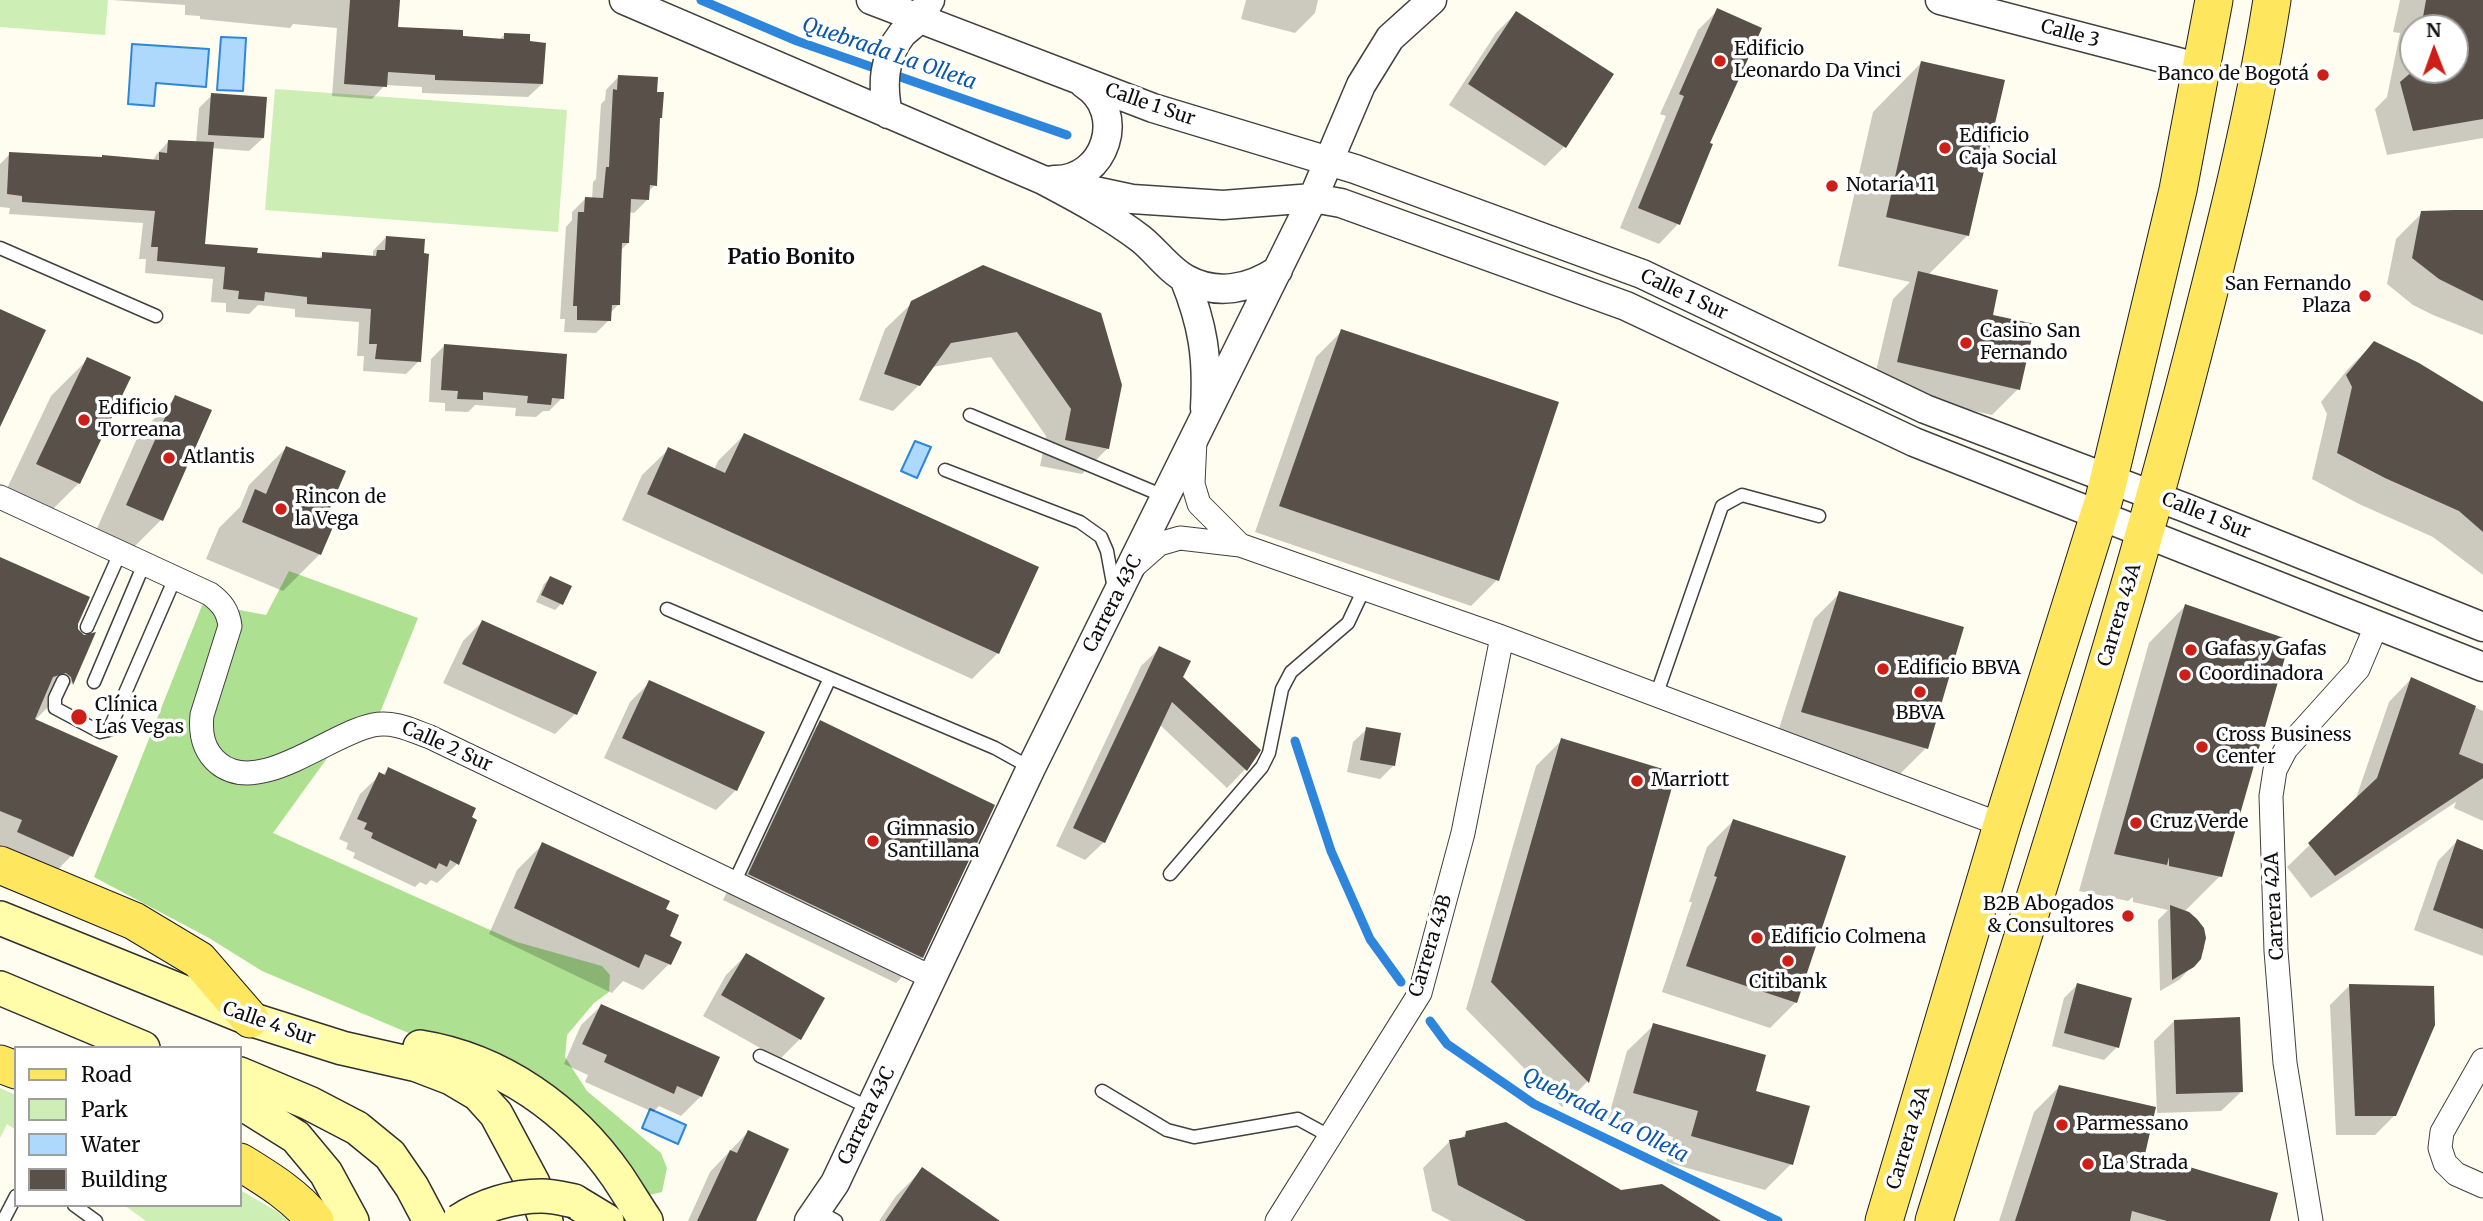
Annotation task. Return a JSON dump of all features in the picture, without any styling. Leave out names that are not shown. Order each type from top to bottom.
[{"type":"main road","name":"Carrera 43A","points":[[1884,1221],[2109,479],[2178,190],[2214,0]]},
{"type":"main road","name":"Carrera 43A","points":[[1934,1221],[2156,497],[2233,198],[2257,88],[2272,0]]},
{"type":"main road","points":[[0,865],[134,921],[199,960],[250,1019]]},
{"type":"main road","name":"Calle 4 Sur","points":[[0,918],[250,1019],[342,1048],[417,1065],[451,1078],[478,1094],[496,1114],[533,1183],[546,1221]]},
{"type":"main road","points":[[0,988],[138,1046]]},
{"type":"main road","points":[[342,1048],[391,1043],[425,1048],[465,1058],[508,1075],[544,1099],[589,1142],[616,1175],[646,1221]]},
{"type":"main road","points":[[242,1075],[309,1103],[357,1128],[390,1155],[412,1187],[430,1221]]},
{"type":"main road","points":[[242,1102],[296,1138],[326,1173],[352,1221]]},
{"type":"main road","points":[[242,1163],[276,1185],[315,1221]]},
{"type":"main road","points":[[459,1221],[472,1212],[502,1201],[543,1196],[575,1201],[607,1221]]},
{"type":"street","name":"Calle 1 Sur","points":[[624,0],[1043,180],[1094,207],[1142,240],[1184,278],[1213,288],[1243,288],[1262,281],[1278,270]]},
{"type":"street","name":"Calle 1 Sur","points":[[871,0],[924,10],[1072,77],[1153,108],[1355,169],[1642,274],[1925,409],[2483,627]]},
{"type":"street","name":"Carrera 43C","points":[[821,1217],[1031,768],[1313,198],[1361,85],[1390,38],[1432,0]]},
{"type":"street","name":"Calle 3","points":[[1940,0],[2201,68]]},
{"type":"street","points":[[888,114],[883,93],[884,71],[891,51],[902,33],[924,10]]},
{"type":"street","points":[[1043,180],[1066,181],[1087,171],[1102,153],[1109,131],[1105,108],[1092,89],[1072,77]]},
{"type":"street","name":"Calle 1 Sur","points":[[1043,180],[1132,199],[1223,205],[1313,198],[1341,203],[1626,306],[1914,442],[2483,667]]},
{"type":"street","name":"Calle 1 Sur","points":[[1184,278],[1198,311],[1205,346],[1193,484],[1199,505],[1240,545]]},
{"type":"street","name":"Calle 2 Sur","points":[[0,497],[209,594],[220,602],[228,614],[230,626],[202,715],[201,729],[203,743],[211,757],[225,768],[238,774],[280,767],[350,732],[374,725],[394,724],[430,737],[933,978]]},
{"type":"street","name":"Calle 1 Sur","points":[[1131,568],[1159,544],[1180,538],[1240,545],[1502,638],[2002,825]]},
{"type":"street","name":"Carrera 42A","points":[[2311,1221],[2285,1063],[2276,951],[2271,796],[2275,770],[2286,749],[2358,669],[2376,624]]},
{"type":"street","name":"Carrera 43B","points":[[1277,1221],[1420,993],[1462,833],[1502,638]]},
{"type":"street","points":[[2483,1060],[2442,1132],[2440,1148],[2445,1164],[2456,1174],[2483,1186]]},
{"type":"lane","points":[[0,248],[156,316]]},
{"type":"lane","points":[[970,415],[1166,497]]},
{"type":"lane","points":[[945,470],[1080,522],[1101,537],[1107,551],[1116,596]]},
{"type":"lane","points":[[1656,696],[1723,506],[1742,495],[1819,516]]},
{"type":"lane","points":[[87,627],[120,553]]},
{"type":"lane","points":[[94,682],[144,564]]},
{"type":"lane","points":[[63,681],[55,698],[55,708],[100,732],[109,730],[175,579]]},
{"type":"lane","points":[[1170,874],[1262,767],[1269,753],[1282,689],[1291,672],[1348,624],[1364,589]]},
{"type":"lane","points":[[667,609],[995,748],[1031,768]]},
{"type":"lane","points":[[734,883],[830,678]]},
{"type":"lane","points":[[760,1056],[871,1108]]},
{"type":"lane","points":[[1102,1091],[1167,1130],[1194,1137],[1298,1119],[1331,1138]]},
{"type":"lane","points":[[3,1221],[14,1200]]},
{"type":"lane","points":[[77,1207],[96,1221]]},
{"type":"green space","points":[[0,0],[108,0],[105,35],[0,27]]},
{"type":"green space","points":[[275,89],[567,110],[558,232],[265,210]]},
{"type":"green space","points":[[289,571],[418,618],[379,715],[354,721],[273,833],[517,942],[602,966],[610,975],[609,992],[594,1003],[567,1035],[565,1057],[587,1091],[661,1153],[667,1168],[662,1192],[649,1195],[451,1051],[262,971],[209,938],[94,877],[203,603],[266,615]]},
{"type":"green space","points":[[0,1088],[14,1094],[14,1129],[7,1124],[0,1138]]},
{"type":"green space","points":[[242,1191],[278,1212],[288,1221],[146,1221],[127,1207],[242,1207]]},
{"type":"water","points":[[221,37],[246,38],[243,91],[217,90]]},
{"type":"water","points":[[132,44],[209,49],[206,87],[156,83],[154,106],[128,104]]},
{"type":"water","points":[[915,441],[931,447],[917,478],[901,471]]},
{"type":"water","points":[[650,1109],[686,1125],[678,1144],[642,1128]]},
{"type":"building","points":[[350,0],[400,0],[398,27],[463,30],[463,36],[504,39],[504,33],[530,34],[530,41],[546,43],[543,84],[435,80],[435,75],[388,72],[387,87],[344,84]]},
{"type":"building","points":[[2426,0],[2483,0],[2483,119],[2413,131],[2401,84],[2469,84],[2469,14],[2424,14]]},
{"type":"building","points":[[1717,8],[1762,28],[1710,143],[1713,144],[1680,225],[1638,208],[1684,96],[1679,94]]},
{"type":"building","points":[[1516,11],[1614,74],[1566,148],[1468,84]]},
{"type":"building","name":"Edificio Caja Social","points":[[1921,61],[2005,80],[1969,236],[1886,217]]},
{"type":"building","points":[[618,75],[658,77],[657,92],[664,92],[657,186],[650,185],[649,200],[631,199],[629,243],[622,243],[620,305],[612,305],[611,321],[577,320],[577,306],[573,306],[578,212],[584,212],[585,197],[603,198],[606,167],[609,167],[613,89],[617,90]]},
{"type":"building","points":[[211,93],[267,97],[264,138],[208,135]]},
{"type":"building","points":[[168,140],[214,142],[205,244],[258,248],[257,253],[322,258],[322,252],[376,256],[377,250],[385,250],[386,236],[425,239],[424,253],[429,254],[421,362],[375,359],[377,344],[369,344],[371,309],[307,304],[307,297],[265,292],[264,301],[238,299],[239,291],[223,289],[225,267],[157,261],[158,247],[151,247],[155,211],[22,202],[22,196],[7,194],[9,152],[159,160],[159,152],[167,153]]},
{"type":"building","points":[[2483,210],[2483,301],[2439,279],[2412,258],[2421,211]]},
{"type":"building","points":[[983,265],[1101,313],[1122,385],[1109,449],[1065,440],[1071,409],[1017,332],[951,343],[920,386],[884,374],[911,301]]},
{"type":"building","name":"Casino San Fernando","points":[[1918,271],[1998,290],[1993,315],[2035,324],[2020,390],[1897,362]]},
{"type":"building","points":[[0,309],[46,330],[0,427]]},
{"type":"building","points":[[1341,329],[1559,402],[1499,581],[1279,506]]},
{"type":"building","points":[[2374,341],[2419,363],[2483,402],[2483,532],[2459,511],[2337,453],[2352,387],[2346,375]]},
{"type":"building","points":[[444,344],[567,354],[564,399],[552,398],[551,405],[527,403],[528,396],[483,392],[483,400],[457,399],[458,391],[441,390]]},
{"type":"building","name":"Edificio Torreana","points":[[87,357],[131,377],[80,484],[36,464]]},
{"type":"building","name":"Atlantis","points":[[175,395],[212,410],[163,521],[126,505]]},
{"type":"building","points":[[744,433],[1039,567],[999,654],[647,494],[668,447],[725,473]]},
{"type":"building","name":"Rincon de la Vega","points":[[286,446],[346,471],[324,522],[333,527],[321,555],[242,522],[255,489],[266,494]]},
{"type":"building","name":"Clínica Las Vegas","points":[[0,557],[90,597],[78,629],[84,635],[96,632],[73,685],[71,677],[66,673],[53,677],[35,719],[118,756],[73,857],[17,832],[22,820],[0,811]]},
{"type":"building","points":[[550,576],[572,586],[563,605],[541,595]]},
{"type":"building","name":"Edificio BBVA","points":[[1839,591],[1964,627],[1928,749],[1801,712]]},
{"type":"building","name":"Cross Business Center","points":[[2185,604],[2290,640],[2222,877],[2169,866],[2169,857],[2167,865],[2114,854]]},
{"type":"building","points":[[482,620],[597,672],[577,715],[462,664]]},
{"type":"building","points":[[1159,646],[1191,661],[1183,677],[1261,750],[1247,771],[1172,702],[1105,843],[1073,828]]},
{"type":"building","points":[[2411,677],[2476,706],[2459,754],[2483,764],[2483,778],[2335,876],[2308,843],[2377,778]]},
{"type":"building","points":[[649,680],[765,732],[737,791],[622,738]]},
{"type":"building","name":"Gimnasio Santillana","points":[[820,720],[995,805],[923,958],[748,874]]},
{"type":"building","points":[[1366,727],[1401,733],[1395,766],[1360,760]]},
{"type":"building","points":[[1561,738],[1676,773],[1589,1083],[1491,982]]},
{"type":"building","points":[[388,767],[476,808],[472,817],[477,820],[459,865],[450,860],[447,867],[439,863],[436,869],[371,838],[373,833],[364,829],[367,823],[357,819],[379,772],[385,775]]},
{"type":"building","name":"Edificio Colmena","points":[[1733,819],[1846,856],[1797,1003],[1686,966],[1717,877],[1714,876]]},
{"type":"building","points":[[2457,839],[2483,850],[2483,929],[2433,910]]},
{"type":"building","points":[[542,842],[670,901],[666,909],[679,915],[670,936],[682,942],[671,965],[645,954],[639,968],[514,908]]},
{"type":"building","points":[[2170,905],[2189,912],[2197,919],[2204,928],[2206,938],[2201,959],[2194,967],[2172,980]]},
{"type":"building","points":[[746,953],[825,998],[801,1040],[721,995]]},
{"type":"building","points":[[2077,983],[2132,998],[2119,1048],[2064,1033]]},
{"type":"building","points":[[2349,984],[2434,986],[2435,1025],[2396,1116],[2355,1116]]},
{"type":"building","points":[[601,1004],[720,1057],[702,1097],[677,1086],[674,1094],[604,1062],[607,1055],[582,1044]]},
{"type":"building","points":[[2240,1017],[2243,1092],[2176,1094],[2174,1020]]},
{"type":"building","points":[[1653,1023],[1766,1055],[1756,1091],[1810,1106],[1793,1165],[1691,1136],[1698,1111],[1633,1093]]},
{"type":"building","name":"La Strada","points":[[2059,1085],[2156,1107],[2145,1154],[2278,1193],[2270,1221],[2167,1221],[2132,1211],[2130,1221],[2015,1221]]},
{"type":"building","points":[[1506,1122],[1621,1190],[1662,1184],[1721,1221],[1526,1221],[1458,1185],[1449,1140],[1465,1137],[1466,1131]]},
{"type":"building","points":[[748,1130],[789,1149],[756,1221],[697,1221],[730,1150],[737,1153]]},
{"type":"building","points":[[922,1167],[1000,1221],[885,1221]]},
{"type":"waterway","name":"Quebrada La Olleta","points":[[701,0],[797,41],[1067,135]]},
{"type":"waterway","name":"Quebrada La Olleta","points":[[1295,741],[1331,851],[1370,939],[1401,982]]},
{"type":"waterway","name":"Quebrada La Olleta","points":[[1430,1021],[1447,1044],[1534,1104],[1778,1221]]},
{"type":"place","name":"Edificio Leonardo Da Vinci","points":[[1720,61]]},
{"type":"place","name":"Banco de Bogotá","points":[[2323,75]]},
{"type":"place","name":"Edificio Caja Social","points":[[1945,148]]},
{"type":"place","name":"Notaría 11","points":[[1832,186]]},
{"type":"place","name":"San Fernando Plaza","points":[[2365,296]]},
{"type":"place","name":"Casino San Fernando","points":[[1966,343]]},
{"type":"place","name":"Edificio Torreana","points":[[84,420]]},
{"type":"place","name":"Atlantis","points":[[169,458]]},
{"type":"place","name":"Rincon de la Vega","points":[[281,509]]},
{"type":"place","name":"Gafas y Gafas","points":[[2191,650]]},
{"type":"place","name":"Edificio BBVA","points":[[1883,669]]},
{"type":"place","name":"Coordinadora","points":[[2185,675]]},
{"type":"place","name":"BBVA","points":[[1920,692]]},
{"type":"place","name":"Clínica Las Vegas","points":[[79,717]]},
{"type":"place","name":"Cross Business Center","points":[[2202,747]]},
{"type":"place","name":"Marriott","points":[[1637,781]]},
{"type":"place","name":"Cruz Verde","points":[[2136,823]]},
{"type":"place","name":"Gimnasio Santillana","points":[[873,841]]},
{"type":"place","name":"B2B Abogados & Consultores","points":[[2128,916]]},
{"type":"place","name":"Edificio Colmena","points":[[1757,938]]},
{"type":"place","name":"Citibank","points":[[1788,961]]},
{"type":"place","name":"Parmessano","points":[[2062,1125]]},
{"type":"place","name":"La Strada","points":[[2088,1164]]},
{"type":"district","name":"Patio Bonito","points":[[791,258]]}]
